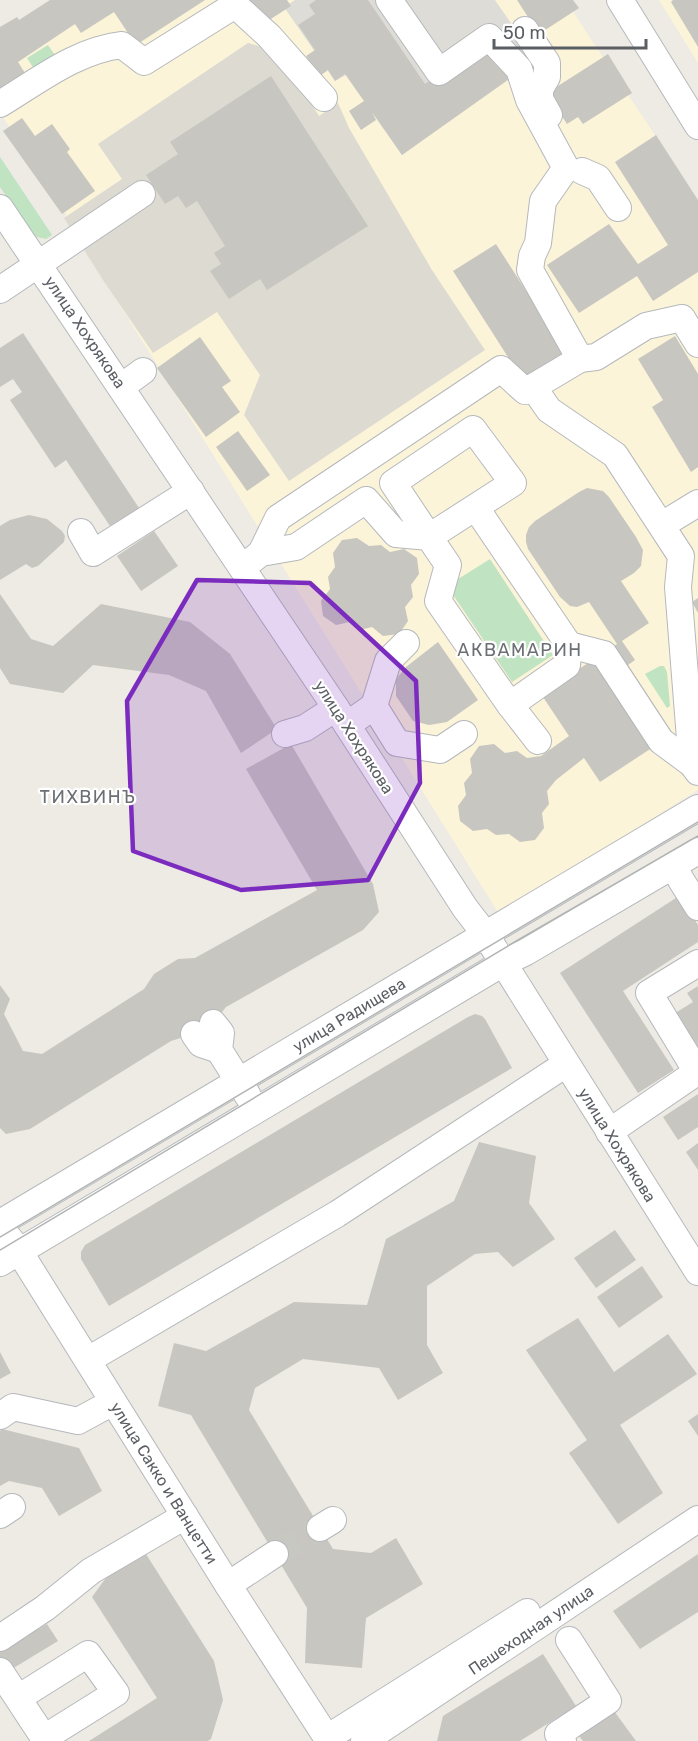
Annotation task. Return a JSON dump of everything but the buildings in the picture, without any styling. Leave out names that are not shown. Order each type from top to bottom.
[{"type":"street","points":[[389,0],[439,72],[489,37],[519,69],[533,107],[566,168],[543,201],[538,243],[532,256],[531,270],[580,359]]},
{"type":"street","points":[[620,0],[698,126]]},
{"type":"street","points":[[0,104],[79,57],[105,47],[122,45],[144,62],[234,2],[269,36],[324,98]]},
{"type":"street","points":[[525,30],[547,63],[547,77],[540,89],[540,99],[582,171],[598,178],[618,208]]},
{"type":"street","points":[[555,184],[582,171]]},
{"type":"street","points":[[0,290],[142,194]]},
{"type":"street","name":"улица Хохрякова","points":[[0,208],[191,491],[252,560],[342,717],[465,908],[485,934],[698,1272]]},
{"type":"street","points":[[252,560],[278,518],[501,369],[525,391],[580,359],[597,357],[646,326],[690,313],[698,344]]},
{"type":"street","points":[[121,387],[143,371]]},
{"type":"street","points":[[533,387],[549,410],[615,454],[681,556],[688,577],[678,587],[695,768]]},
{"type":"street","points":[[252,560],[296,547],[366,500],[396,534],[429,537],[513,483],[473,429],[393,483],[429,537],[448,565],[438,601],[510,705],[538,741]]},
{"type":"street","points":[[81,532],[93,552],[191,491]]},
{"type":"street","points":[[662,525],[698,502]]},
{"type":"street","points":[[476,508],[570,645],[604,654],[661,741],[695,768]]},
{"type":"street","points":[[406,644],[388,661],[374,706],[397,743],[440,750],[464,734]]},
{"type":"street","points":[[510,705],[567,665],[570,645]]},
{"type":"street","points":[[285,734],[374,706]]},
{"type":"street","name":"улица Радищева","points":[[0,1224],[698,808]]},
{"type":"street","name":"улица Радищева","points":[[9,1257],[503,963],[526,952],[698,851]]},
{"type":"street","points":[[674,866],[698,907]]},
{"type":"street","points":[[609,1132],[697,1073],[649,993],[698,963]]},
{"type":"street","points":[[203,1029],[220,1033],[219,1050],[256,1110]]},
{"type":"street","points":[[88,1360],[337,1214],[566,1064]]},
{"type":"street","name":"улица Сакко и Ванцетти","points":[[0,1224],[9,1257],[88,1360],[328,1740]]},
{"type":"street","points":[[0,1416],[13,1407],[78,1420],[114,1402]]},
{"type":"street","points":[[0,1638],[45,1608],[91,1571],[185,1516]]},
{"type":"street","name":"Пешеходная улица","points":[[364,1741],[698,1519]]},
{"type":"street","points":[[228,1585],[275,1554]]},
{"type":"street","points":[[328,1740],[535,1607]]},
{"type":"street","points":[[562,1741],[558,1734],[608,1701],[569,1640]]},
{"type":"street","points":[[0,1671],[18,1698]]},
{"type":"highlighted area","points":[[197,580],[310,583],[416,681],[420,783],[368,880],[241,890],[133,851],[127,701]]},
{"type":"shaded area","points":[[75,0],[565,0],[698,200],[698,790],[499,914],[67,220],[65,209],[0,113],[0,48]]},
{"type":"shaded area","points":[[295,0],[495,0],[535,58],[402,155],[346,75],[335,81],[284,7]]},
{"type":"shaded area","points":[[659,0],[698,0],[698,63]]},
{"type":"shaded area","points":[[248,43],[277,51],[319,116],[338,103],[349,128],[432,270],[485,350],[289,481],[244,415],[260,375],[217,312],[153,353],[64,218],[122,179],[98,144]]},
{"type":"green space","points":[[48,45],[59,61],[38,75],[27,58]]},
{"type":"green space","points":[[0,157],[52,235],[46,239],[33,236],[0,187]]},
{"type":"green space","points":[[490,559],[553,655],[512,682],[447,586]]},
{"type":"green space","points":[[664,666],[667,672],[670,706],[667,708],[645,674]]},
{"type":"tunnel","points":[[275,1554],[320,1528]]},
{"type":"tram line","points":[[0,1237],[698,822]]},
{"type":"tram line","points":[[0,1250],[518,940],[698,836]]},
{"type":"district","name":"АКВАМАРИН","points":[[520,650]]},
{"type":"district","name":"ТИХВИНЪ","points":[[88,797]]}]
